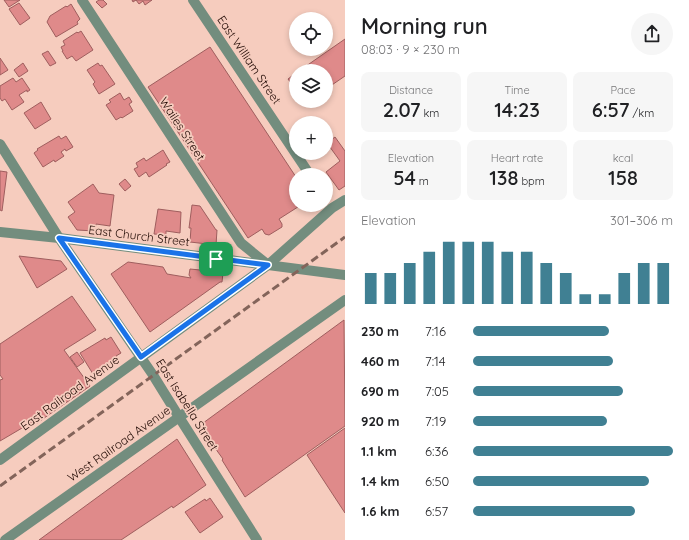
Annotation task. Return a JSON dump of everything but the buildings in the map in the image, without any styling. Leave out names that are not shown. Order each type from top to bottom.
[{"type":"street","name":"Wailes Street","points":[[82,0],[241,243],[268,265]]},
{"type":"street","name":"East William Street","points":[[193,0],[305,168]]},
{"type":"street","name":"East Isabella Street","points":[[0,144],[59,238],[141,357],[257,540]]},
{"type":"street","name":"East Railroad Avenue","points":[[333,207],[345,200]]},
{"type":"street","name":"East Railroad Avenue","points":[[0,460],[268,265],[328,212]]},
{"type":"street","name":"East Church Street","points":[[0,232],[59,238],[345,275]]},
{"type":"street","name":"West Railroad Avenue","points":[[5,540],[345,300]]},
{"type":"railway","points":[[0,486],[345,237]]},
{"type":"route","points":[[59,238],[216,259],[268,265],[141,357],[59,238]]}]
